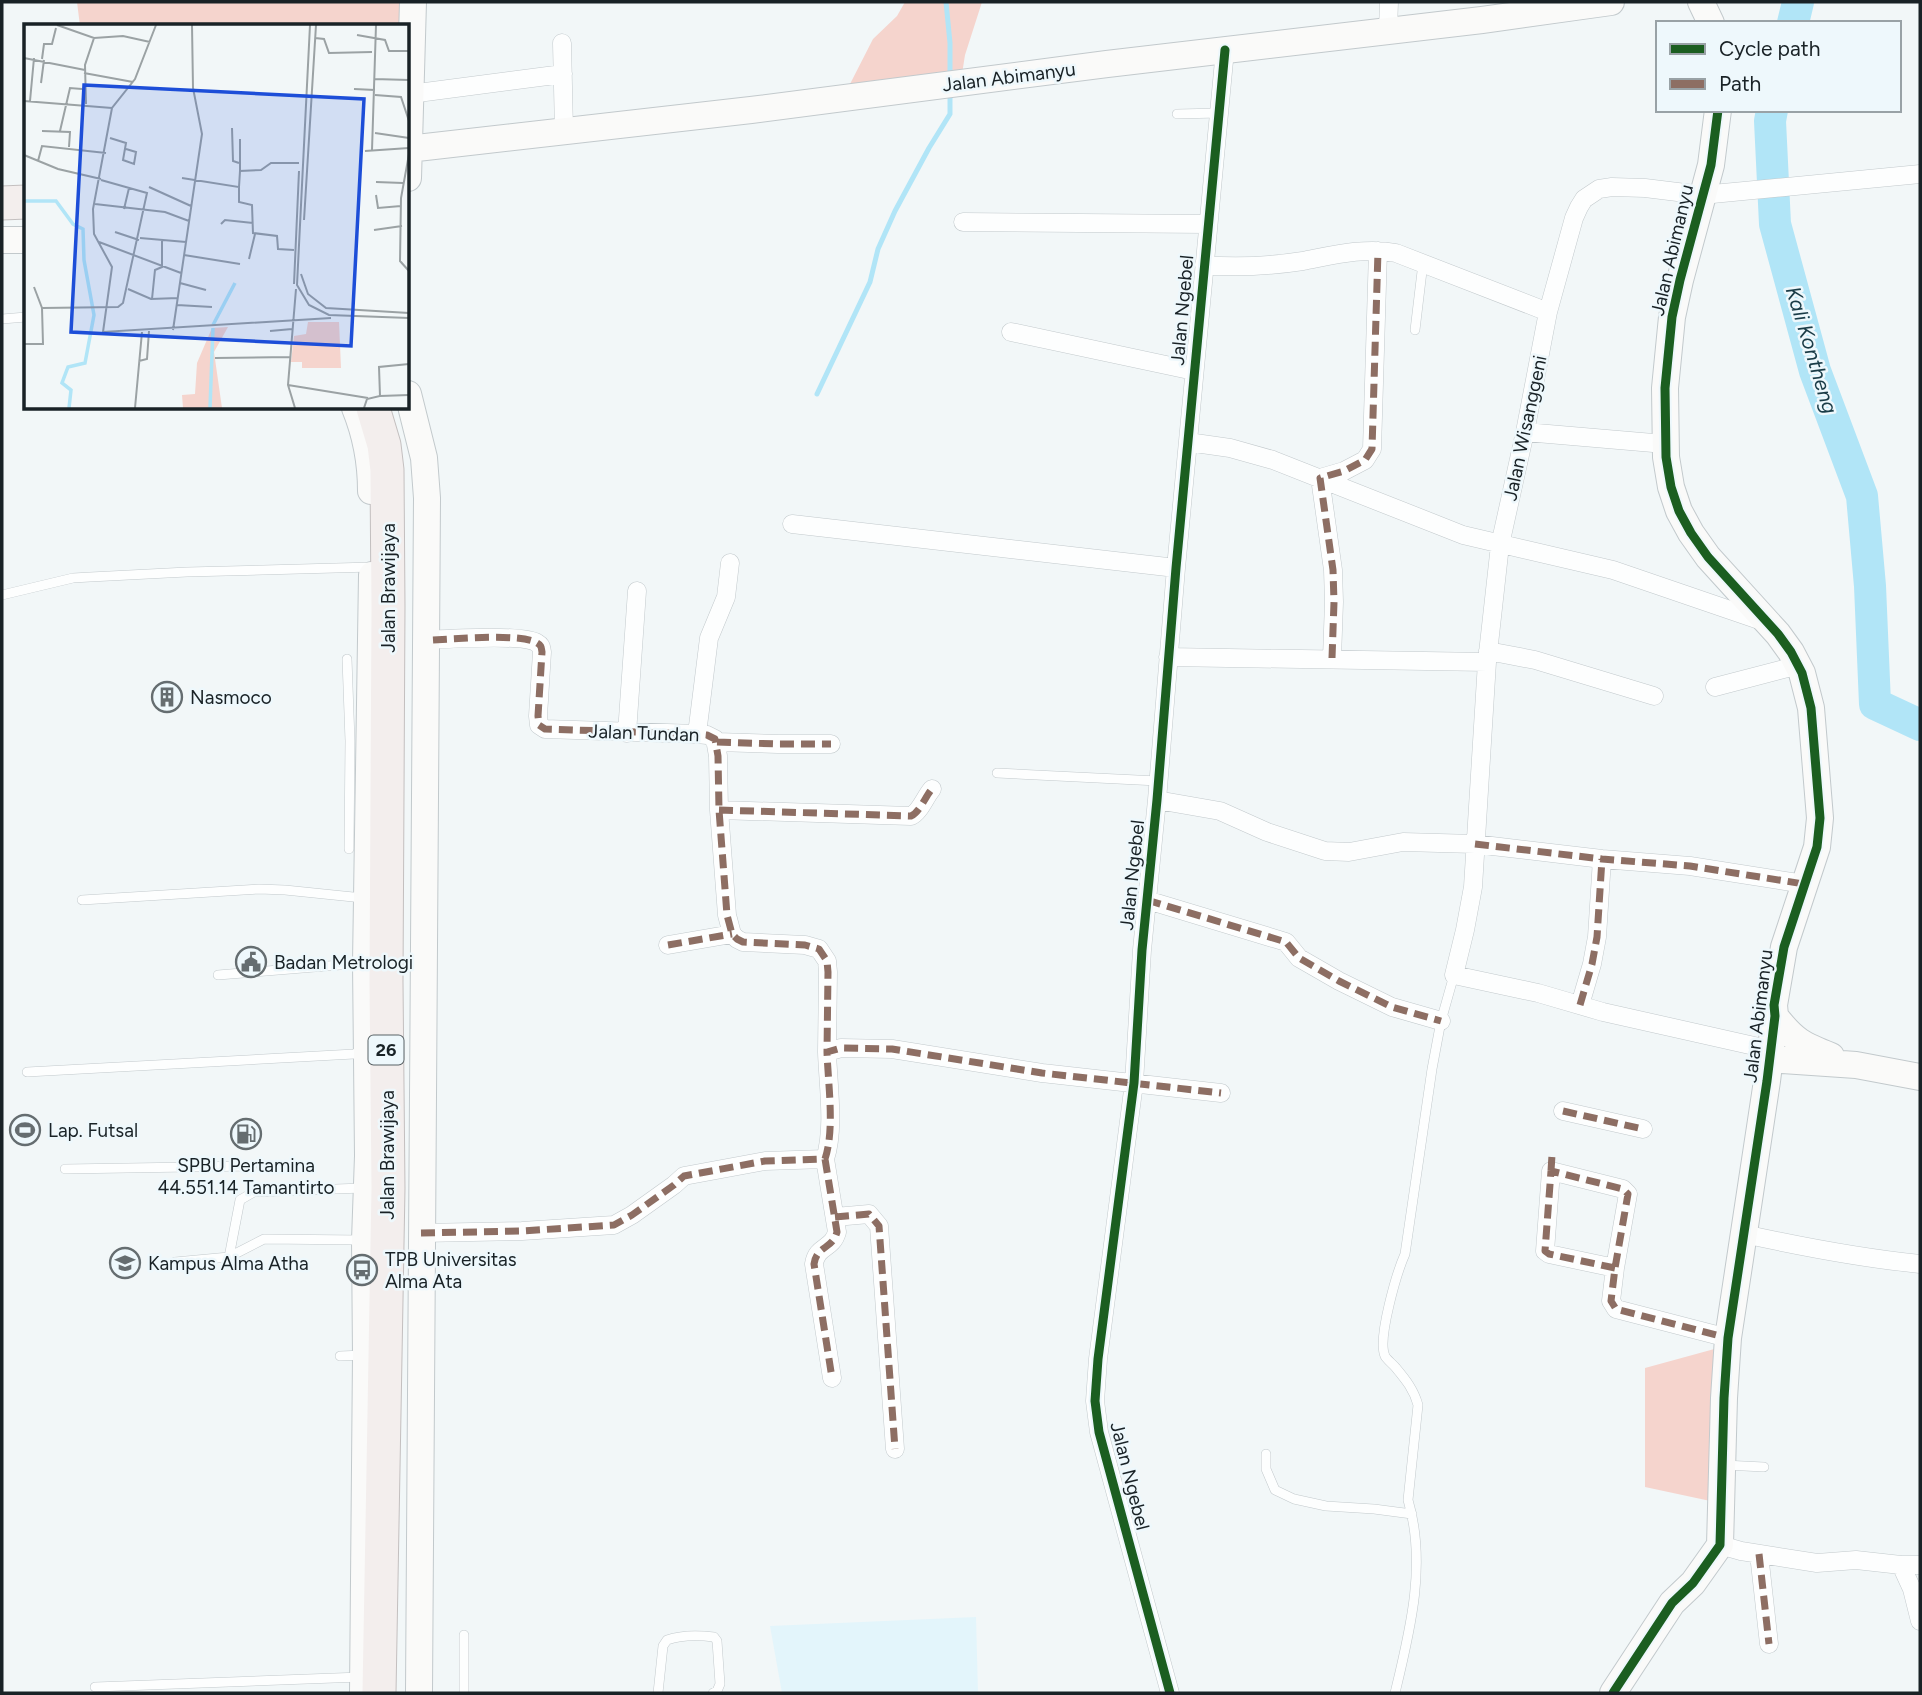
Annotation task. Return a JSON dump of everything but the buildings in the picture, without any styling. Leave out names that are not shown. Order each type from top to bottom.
[{"type":"highway","points":[[2,203],[24,202]]},
{"type":"highway","points":[[2,224],[24,223]]},
{"type":"highway","name":"Jalan Brawijaya","points":[[368,1688],[377,1188],[372,976],[388,491],[384,445],[374,410]]},
{"type":"highway","name":"Jalan Brawijaya","points":[[398,410],[408,463],[411,562],[402,1693]]},
{"type":"street","points":[[413,2],[410,94],[563,74]]},
{"type":"street","points":[[1388,30],[1389,2]]},
{"type":"street","name":"Jalan Abimanyu","points":[[410,149],[765,108],[1388,30],[1438,13],[1611,2]]},
{"type":"street","points":[[1700,2],[1710,21]]},
{"type":"street","points":[[562,43],[564,131]]},
{"type":"street","name":"Jalan Ngebel","points":[[1170,1693],[1098,1432],[1096,1401],[1098,1359],[1133,1083],[1168,657],[1225,50]]},
{"type":"street","name":"Jalan Abimanyu","points":[[1718,112],[1714,149],[1672,317],[1665,388],[1665,457],[1671,487],[1690,533],[1708,557],[1769,623],[1799,665],[1806,682],[1811,708],[1820,818],[1817,847],[1784,947],[1774,1005],[1767,1081],[1728,1338],[1720,1545]]},
{"type":"street","name":"Jalan Wisanggeni","points":[[1454,975],[1473,887],[1487,657],[1500,545],[1548,312],[1574,218],[1584,199],[1599,189],[1612,187],[1702,195],[1920,174]]},
{"type":"street","points":[[2,189],[24,188]]},
{"type":"street","points":[[963,222],[1208,224]]},
{"type":"street","points":[[2,240],[24,240]]},
{"type":"street","points":[[1320,478],[1344,471],[1365,460],[1371,449],[1378,251]]},
{"type":"street","points":[[1204,265],[1248,267],[1302,261],[1347,252],[1396,253],[1548,312]]},
{"type":"street","points":[[1011,332],[1194,371]]},
{"type":"street","points":[[410,401],[420,437],[426,475],[419,1693]]},
{"type":"street","points":[[356,410],[366,441],[370,468],[372,567],[360,741],[372,976],[366,1048],[368,1156],[377,1188],[365,1240],[353,1355],[368,1688]]},
{"type":"street","points":[[1525,432],[1665,444]]},
{"type":"street","points":[[1188,442],[1247,452],[1320,478],[1442,528],[1500,545],[1537,551],[1613,570],[1769,623]]},
{"type":"street","points":[[1320,478],[1333,570],[1332,658]]},
{"type":"street","points":[[792,524],[1176,568]]},
{"type":"street","points":[[697,734],[709,638],[726,597],[730,563]]},
{"type":"street","points":[[627,733],[637,591]]},
{"type":"street","name":"Jalan Tundan","points":[[425,640],[499,638],[525,639],[538,643],[542,648],[538,716],[540,725],[545,729],[697,734],[707,735],[717,742],[727,915],[732,934]]},
{"type":"street","points":[[1168,657],[1487,657],[1535,660],[1654,696]]},
{"type":"street","points":[[1715,687],[1799,665]]},
{"type":"street","points":[[717,742],[831,744]]},
{"type":"street","points":[[719,810],[911,816],[917,812],[932,789]]},
{"type":"street","points":[[1157,800],[1220,811],[1268,832],[1325,851],[1349,852],[1403,842],[1475,844],[1690,866],[1804,884]]},
{"type":"street","points":[[1580,1005],[1597,937],[1602,859]]},
{"type":"street","points":[[1147,900],[1286,943],[1299,958],[1339,982],[1392,1007],[1441,1021]]},
{"type":"street","points":[[668,945],[732,934],[743,942],[805,945],[820,949],[827,961],[829,1126],[825,1160],[836,1237],[817,1253],[814,1264],[832,1378]]},
{"type":"street","points":[[1454,975],[1538,993],[1770,1054],[1856,1065],[1920,1077]]},
{"type":"street","points":[[1775,1016],[1802,1045],[1856,1065]]},
{"type":"street","points":[[827,1052],[841,1048],[892,1049],[1042,1073],[1221,1093]]},
{"type":"street","points":[[1563,1111],[1643,1129]]},
{"type":"street","points":[[421,1234],[614,1225],[684,1176],[765,1161],[825,1160]]},
{"type":"street","points":[[1615,1268],[1545,1251],[1552,1163],[1623,1189],[1628,1194],[1611,1301],[1616,1309],[1728,1338]]},
{"type":"street","points":[[835,1217],[869,1214],[878,1226],[895,1449]]},
{"type":"street","points":[[1744,1234],[1868,1258],[1920,1264]]},
{"type":"street","points":[[1614,1693],[1672,1603],[1693,1583],[1720,1545],[1817,1563],[1856,1560],[1920,1565]]},
{"type":"street","points":[[1759,1554],[1769,1644]]},
{"type":"street","points":[[1901,1565],[1912,1589],[1920,1620]]},
{"type":"lane","points":[[1177,114],[1219,113]]},
{"type":"lane","points":[[1415,330],[1423,263]]},
{"type":"lane","points":[[2,319],[24,317]]},
{"type":"lane","points":[[2,595],[73,578],[200,571],[372,567]]},
{"type":"lane","points":[[347,659],[360,741],[349,849]]},
{"type":"lane","points":[[997,773],[1158,781]]},
{"type":"lane","points":[[82,900],[259,889],[367,899]]},
{"type":"lane","points":[[218,975],[372,976]]},
{"type":"lane","points":[[1395,1693],[1404,1660],[1416,1585],[1417,1563],[1408,1500],[1418,1405],[1414,1392],[1385,1356],[1383,1348],[1396,1275],[1405,1254],[1441,1021],[1454,975]]},
{"type":"lane","points":[[27,1072],[354,1054],[366,1048]]},
{"type":"lane","points":[[65,1169],[252,1166]]},
{"type":"lane","points":[[229,1257],[240,1200],[254,1192],[377,1188]]},
{"type":"lane","points":[[175,1262],[229,1257],[264,1239],[365,1240]]},
{"type":"lane","points":[[1266,1454],[1266,1469],[1275,1490],[1294,1499],[1326,1506],[1412,1514]]},
{"type":"lane","points":[[1723,1465],[1764,1468]]},
{"type":"lane","points":[[464,1635],[464,1693]]},
{"type":"lane","points":[[658,1693],[663,1646],[667,1640],[675,1637],[705,1636],[714,1637],[717,1641],[720,1684],[713,1693]]},
{"type":"lane","points":[[95,1687],[368,1688]]},
{"type":"shaded area","points":[[77,2],[400,2],[399,24],[80,24]]},
{"type":"shaded area","points":[[905,2],[982,2],[965,55],[962,74],[849,86],[873,39],[897,16]]},
{"type":"shaded area","points":[[1718,1348],[1715,1502],[1645,1487],[1645,1368]]},
{"type":"shaded area","points":[[976,1617],[978,1693],[782,1693],[770,1626]]},
{"type":"waterway","points":[[946,2],[950,76]]},
{"type":"waterway","name":"Kali Kontheng","points":[[1793,21],[1798,2]]},
{"type":"waterway","points":[[817,394],[870,282],[878,249],[895,211],[950,114],[950,92]]},
{"type":"waterway","name":"Kali Kontheng","points":[[1772,112],[1775,224],[1815,371],[1862,496],[1870,586],[1875,704],[1920,725]]},
{"type":"marked path","points":[[1332,658],[1333,570],[1320,478],[1344,471],[1365,460],[1372,449],[1378,251]]},
{"type":"marked path","points":[[433,640],[503,637],[539,644],[542,652],[538,716],[539,725],[545,729],[697,734],[715,739],[727,915],[732,934],[743,942],[805,945],[819,949],[827,961],[828,972],[827,1052],[841,1048],[892,1049],[1042,1073],[1221,1093]]},
{"type":"marked path","points":[[717,742],[831,744]]},
{"type":"marked path","points":[[719,810],[911,816],[920,808],[932,789]]},
{"type":"marked path","points":[[1475,844],[1690,866],[1804,884]]},
{"type":"marked path","points":[[1580,1005],[1597,937],[1602,859]]},
{"type":"marked path","points":[[1147,900],[1286,942],[1299,958],[1339,981],[1392,1007],[1441,1021]]},
{"type":"marked path","points":[[668,945],[732,934]]},
{"type":"marked path","points":[[421,1233],[522,1231],[614,1225],[632,1215],[684,1176],[765,1161],[825,1159],[830,1134],[827,1052]]},
{"type":"marked path","points":[[1563,1111],[1643,1129]]},
{"type":"marked path","points":[[1551,1171],[1552,1155]]},
{"type":"marked path","points":[[825,1159],[837,1232],[832,1242],[818,1254],[814,1264],[832,1378]]},
{"type":"marked path","points":[[1615,1268],[1545,1251],[1551,1171],[1623,1189],[1628,1194],[1611,1301],[1616,1309],[1728,1338]]},
{"type":"marked path","points":[[835,1217],[869,1214],[879,1226],[895,1449]]},
{"type":"marked path","points":[[1759,1554],[1769,1644]]},
{"type":"cycle path","points":[[1170,1693],[1099,1432],[1095,1401],[1098,1359],[1134,1083],[1142,950],[1225,50]]},
{"type":"cycle path","points":[[1613,1693],[1672,1603],[1693,1583],[1720,1545],[1728,1338],[1767,1081],[1774,1005],[1784,947],[1817,847],[1820,818],[1811,708],[1802,673],[1778,634],[1708,557],[1691,533],[1679,511],[1671,487],[1666,457],[1665,388],[1672,317],[1711,165],[1718,112]]},
{"type":"place","name":"Nasmoco","points":[[167,697]]},
{"type":"place","name":"Badan Metrologi","points":[[251,962]]},
{"type":"place","name":"Lap. Futsal","points":[[25,1130]]},
{"type":"place","name":"SPBU Pertamina 44.551.14 Tamantirto","points":[[246,1134]]},
{"type":"place","name":"Kampus Alma Atha","points":[[125,1263]]},
{"type":"place","name":"TPB Universitas Alma Ata","points":[[362,1270]]}]
